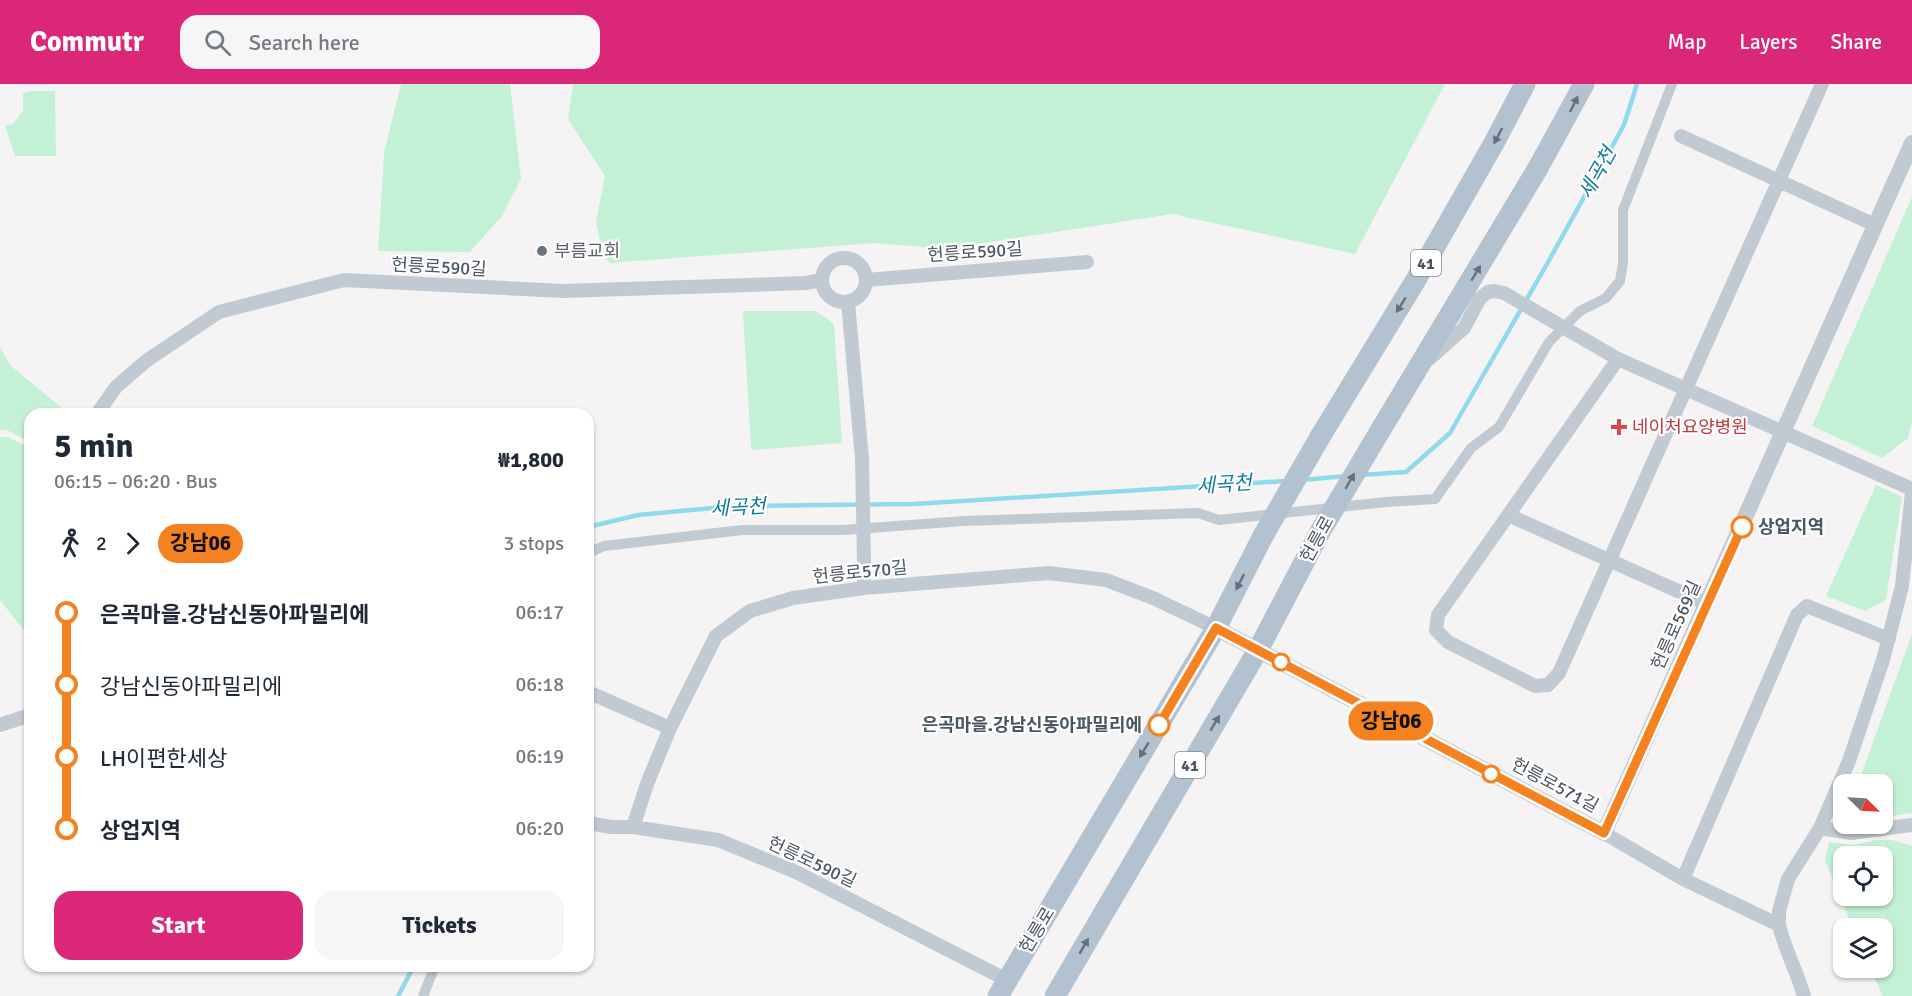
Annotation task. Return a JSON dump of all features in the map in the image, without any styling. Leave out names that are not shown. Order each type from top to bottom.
[{"type":"main road","name":"헌릉로","points":[[1002,988],[1216,628],[1263,536],[1414,283],[1526,84]]},
{"type":"main road","name":"헌릉로","points":[[1055,996],[1258,650],[1320,532],[1538,168],[1584,84]]},
{"type":"street","points":[[594,550],[604,546],[742,530],[843,530],[964,521],[1198,513],[1219,520],[1435,499],[1471,448],[1499,427],[1549,342],[1580,311],[1606,298],[1620,281],[1623,263],[1623,210],[1672,84]]},
{"type":"street","points":[[1618,359],[1438,615],[1436,630],[1448,642],[1535,686],[1548,685],[1558,673],[1822,84]]},
{"type":"street","points":[[1681,136],[1875,225]]},
{"type":"street","name":"헌릉로569길","points":[[1604,833],[1910,150]]},
{"type":"street","points":[[844,257],[856,260],[861,265],[866,280],[861,293],[848,302],[832,299],[823,288],[822,280],[827,266],[844,257]]},
{"type":"street","name":"헌릉로590길","points":[[866,280],[1087,262]]},
{"type":"street","name":"헌릉로590길","points":[[101,408],[116,387],[146,361],[219,312],[344,280],[563,291],[806,284],[822,280]]},
{"type":"street","points":[[1419,369],[1464,328],[1480,298],[1494,291],[1504,294],[1618,359],[1912,490],[1907,587],[1849,761],[1820,828],[1788,879],[1779,911],[1783,945],[1799,979],[1804,996]]},
{"type":"street","points":[[848,302],[862,459],[864,588]]},
{"type":"street","points":[[1508,515],[1707,604]]},
{"type":"street","name":"헌릉로570길","points":[[633,826],[670,728],[716,636],[750,611],[793,598],[864,588],[1049,573],[1106,580],[1153,598],[1216,628]]},
{"type":"street","points":[[1683,879],[1797,615],[1807,606],[1889,639]]},
{"type":"street","name":"헌릉로571길","points":[[1216,628],[1604,833],[1683,879],[1779,925]]},
{"type":"street","points":[[594,695],[670,728]]},
{"type":"street","points":[[0,725],[24,717]]},
{"type":"street","name":"헌릉로590길","points":[[594,824],[611,827],[633,826],[718,840],[796,872],[1002,988]]},
{"type":"street","points":[[1820,828],[1851,833],[1912,825]]},
{"type":"street","points":[[423,996],[433,972]]},
{"type":"green space","points":[[401,84],[510,84],[521,179],[502,216],[470,252],[378,251],[384,153]]},
{"type":"green space","points":[[573,84],[1445,84],[1355,254],[1172,214],[945,249],[876,243],[609,263],[601,246],[596,222],[605,176],[568,119]]},
{"type":"green space","points":[[55,91],[56,156],[15,156],[5,125],[12,125],[23,111],[23,93]]},
{"type":"green space","points":[[1912,197],[1912,422],[1908,438],[1882,458],[1812,426]]},
{"type":"green space","points":[[743,311],[816,311],[834,324],[842,443],[754,450],[751,448]]},
{"type":"green space","points":[[0,347],[10,365],[62,408],[24,408],[24,439],[7,430],[0,430]]},
{"type":"green space","points":[[0,437],[8,437],[24,445],[24,630],[0,600]]},
{"type":"green space","points":[[1876,485],[1902,497],[1886,600],[1865,611],[1826,596]]},
{"type":"green space","points":[[1912,634],[1912,813],[1893,816],[1893,774],[1862,774]]},
{"type":"green space","points":[[1875,840],[1893,840],[1912,846],[1912,996],[1883,996],[1875,978],[1893,978],[1893,918],[1849,918],[1844,906],[1893,906],[1893,846],[1833,846],[1833,880],[1825,861],[1829,842],[1854,845]]},
{"type":"waterway","name":"세곡천","points":[[1360,475],[1406,472],[1450,433],[1624,125],[1637,84]]},
{"type":"waterway","name":"세곡천","points":[[1303,480],[1346,476]]},
{"type":"waterway","name":"세곡천","points":[[594,526],[638,515],[734,506],[914,504],[1286,481]]},
{"type":"waterway","name":"세곡천","points":[[398,996],[411,972]]},
{"type":"bus line","name":"강남06","points":[[1159,725],[1216,628],[1604,833],[1742,527]]},
{"type":"place","name":"부름교회","points":[[542,251]]},
{"type":"place","name":"네이처요양병원","points":[[1619,427]]},
{"type":"place","name":"상업지역","points":[[1742,527]]},
{"type":"place","name":"은곡마을.강남신동아파밀리에","points":[[1159,725]]}]
